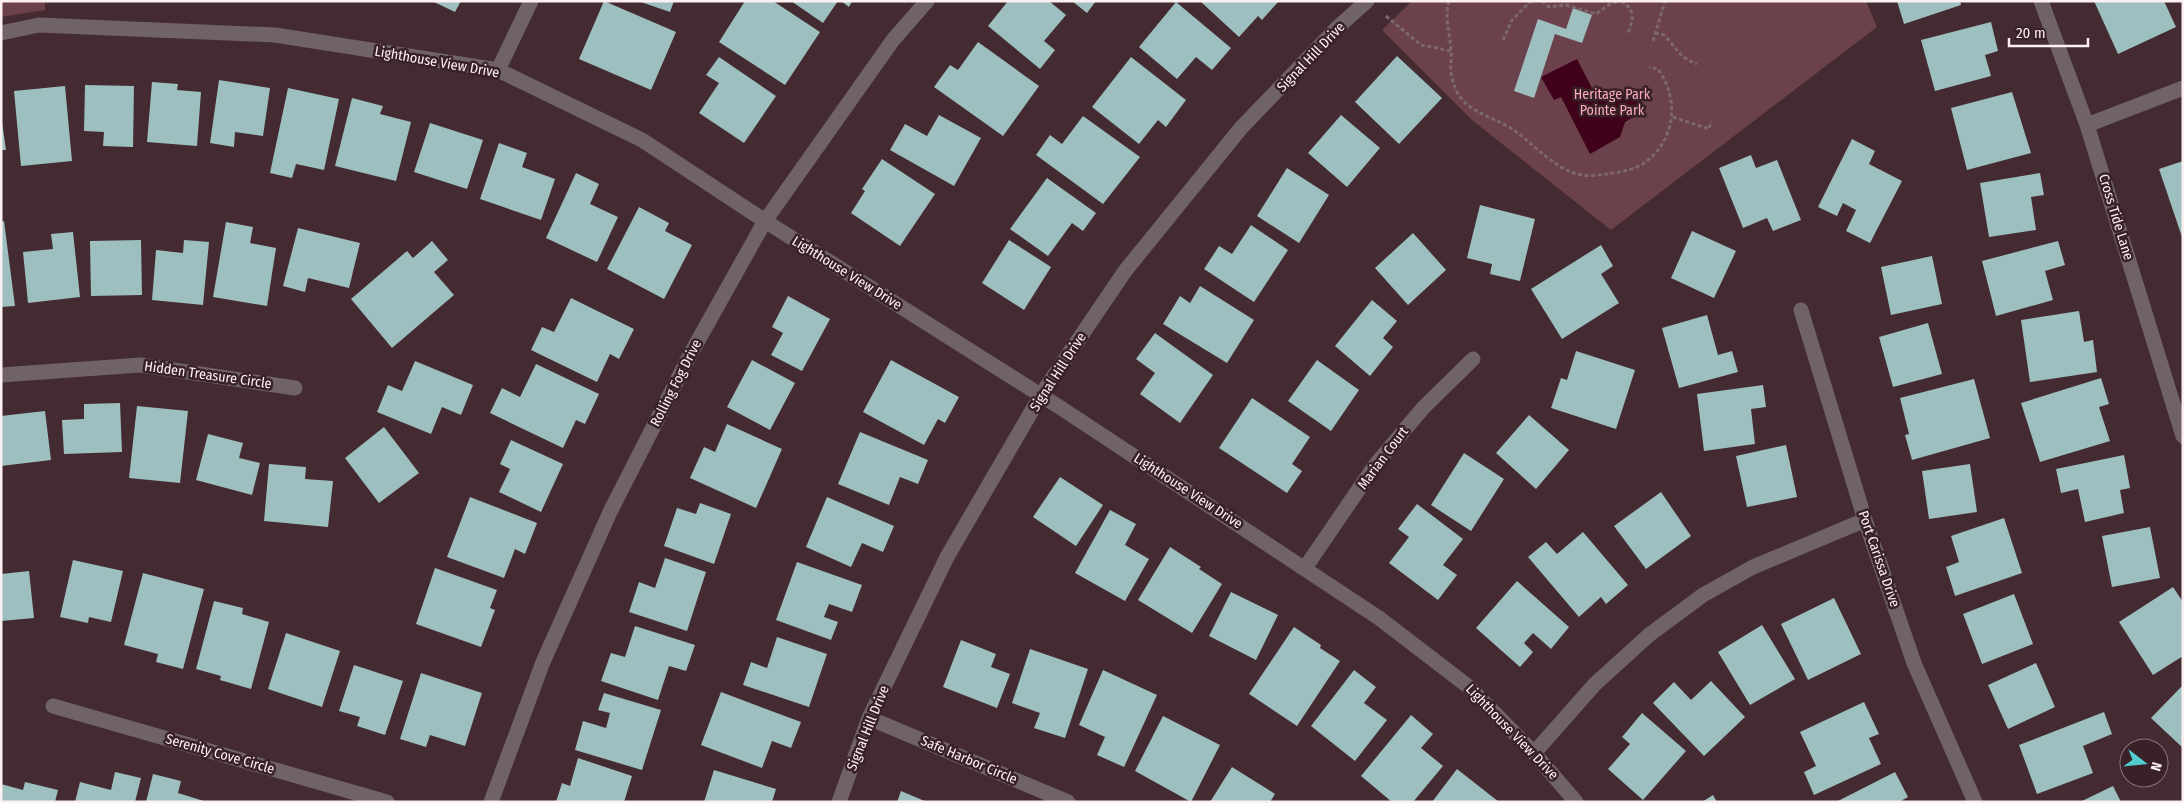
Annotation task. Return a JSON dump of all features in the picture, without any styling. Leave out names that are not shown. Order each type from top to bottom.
[{"type":"street","points":[[498,70],[531,1]]},
{"type":"street","name":"Rolling Fog Drive","points":[[491,802],[543,662],[610,512],[691,353],[765,221],[893,40],[927,1]]},
{"type":"street","name":"Signal Hill Drive","points":[[839,802],[869,718],[947,557],[1041,395],[1125,271],[1241,128],[1337,28],[1367,1]]},
{"type":"street","name":"Cross Tide Lane","points":[[2041,1],[2087,125],[2183,436]]},
{"type":"street","name":"Lighthouse View Drive","points":[[1,33],[39,25],[275,35],[498,70],[642,140],[765,221],[1041,395],[1379,618],[1469,686],[1534,753],[1576,802]]},
{"type":"street","points":[[2087,125],[2183,88]]},
{"type":"street","name":"Port Carissa Drive","points":[[1801,310],[1865,520],[1914,663],[1975,802]]},
{"type":"street","name":"Marian Court","points":[[1305,568],[1376,464],[1423,408],[1473,359]]},
{"type":"street","name":"Hidden Treasure Circle","points":[[1,375],[140,364],[295,388]]},
{"type":"street","points":[[1534,753],[1595,684],[1649,635],[1704,595],[1753,567],[1865,520]]},
{"type":"street","name":"Serenity Cove Circle","points":[[53,706],[386,802]]},
{"type":"street","name":"Safe Harbor Circle","points":[[869,718],[1068,802]]},
{"type":"path","points":[[1449,1],[1446,10],[1451,51],[1450,71],[1455,91],[1465,104],[1478,112],[1496,119],[1556,163],[1577,174],[1593,176],[1635,168],[1647,161],[1662,144],[1672,117],[1672,96],[1665,79],[1658,69],[1649,67]]},
{"type":"path","points":[[1503,40],[1512,20],[1531,1]]},
{"type":"path","points":[[1542,1],[1549,7],[1566,5],[1596,14],[1610,4],[1620,1],[1629,5],[1633,15],[1628,33]]},
{"type":"path","points":[[1653,41],[1665,1]]},
{"type":"path","points":[[1386,16],[1421,45],[1451,51]]},
{"type":"path","points":[[1655,33],[1664,35],[1678,53],[1686,60],[1697,64]]},
{"type":"path","points":[[1672,117],[1709,129],[1711,121]]},
{"type":"green space","points":[[1,1],[45,1],[45,10],[1,17]]},
{"type":"green space","name":"Heritage Park Pointe Park","points":[[1412,1],[1866,1],[1877,27],[1611,230],[1472,120],[1382,30]]},
{"type":"shaded area","points":[[1577,59],[1595,94],[1613,100],[1634,88],[1646,110],[1625,122],[1620,137],[1590,154],[1561,97],[1554,100],[1541,77]]},
{"type":"building","points":[[432,1],[461,1],[455,12]]},
{"type":"building","points":[[604,1],[676,32],[651,90],[579,59]]},
{"type":"building","points":[[638,1],[674,1],[670,12]]},
{"type":"building","points":[[745,1],[773,1],[820,32],[785,85],[719,42]]},
{"type":"building","points":[[791,1],[838,1],[823,23]]},
{"type":"building","points":[[841,1],[852,1],[849,7]]},
{"type":"building","points":[[1008,1],[1049,1],[1066,15],[1044,41],[1055,50],[1040,69],[988,26]]},
{"type":"building","points":[[1072,1],[1096,1],[1087,13]]},
{"type":"building","points":[[1200,1],[1279,1],[1262,20],[1258,16],[1239,37]]},
{"type":"building","points":[[1897,1],[1960,1],[1961,5],[1904,24]]},
{"type":"building","points":[[2094,1],[2164,1],[2176,27],[2118,54]]},
{"type":"building","points":[[1176,2],[1231,48],[1212,70],[1196,57],[1177,79],[1139,47]]},
{"type":"building","points":[[1573,8],[1592,15],[1582,43],[1555,34],[1534,98],[1514,91],[1538,19],[1566,29]]},
{"type":"building","points":[[1991,22],[1998,51],[1985,55],[1991,76],[1935,91],[1921,40]]},
{"type":"building","points":[[978,42],[1039,86],[1003,136],[934,87],[950,65],[958,70]]},
{"type":"building","points":[[1397,56],[1442,98],[1399,144],[1355,102]]},
{"type":"building","points":[[719,57],[776,96],[744,143],[699,113],[719,83],[706,75]]},
{"type":"building","points":[[1131,57],[1186,100],[1166,127],[1158,120],[1139,144],[1092,107]]},
{"type":"building","points":[[219,80],[270,88],[263,136],[235,132],[234,147],[210,143]]},
{"type":"building","points":[[152,82],[178,84],[177,90],[201,92],[197,146],[147,142]]},
{"type":"building","points":[[85,85],[134,86],[133,147],[103,146],[104,132],[84,131]]},
{"type":"building","points":[[65,86],[72,161],[21,166],[14,91]]},
{"type":"building","points":[[288,88],[339,99],[324,170],[296,164],[292,178],[270,173]]},
{"type":"building","points":[[2012,92],[2031,153],[1967,170],[1951,108]]},
{"type":"building","points":[[352,98],[383,106],[380,114],[411,122],[396,181],[335,166]]},
{"type":"building","points":[[1,115],[6,150],[1,150]]},
{"type":"building","points":[[939,115],[981,138],[954,186],[890,150],[905,124],[927,136]]},
{"type":"building","points":[[1341,115],[1380,148],[1347,187],[1308,153]]},
{"type":"building","points":[[1083,116],[1140,157],[1103,204],[1036,155],[1050,135],[1062,144]]},
{"type":"building","points":[[430,123],[483,140],[467,189],[414,172]]},
{"type":"building","points":[[1852,139],[1875,151],[1869,164],[1902,181],[1870,243],[1846,231],[1856,210],[1843,203],[1837,216],[1818,207]]},
{"type":"building","points":[[499,143],[527,153],[522,167],[555,179],[541,220],[480,199]]},
{"type":"building","points":[[1751,155],[1756,168],[1777,160],[1801,220],[1773,231],[1767,218],[1743,228],[1719,168]]},
{"type":"building","points":[[882,159],[935,194],[900,246],[851,213],[865,191],[862,189]]},
{"type":"building","points":[[2183,161],[2183,237],[2182,237],[2159,169]]},
{"type":"building","points":[[1287,168],[1329,195],[1299,243],[1257,216]]},
{"type":"building","points":[[576,173],[599,184],[590,204],[618,217],[597,262],[546,238]]},
{"type":"building","points":[[2040,173],[2044,195],[2031,197],[2036,230],[1989,237],[1980,183]]},
{"type":"building","points":[[1047,178],[1096,213],[1083,231],[1072,223],[1048,256],[1010,229]]},
{"type":"building","points":[[1480,205],[1535,219],[1520,281],[1490,274],[1492,264],[1467,258]]},
{"type":"building","points":[[639,207],[669,223],[665,231],[692,245],[664,299],[607,269]]},
{"type":"building","points":[[4,221],[15,306],[1,307],[1,222]]},
{"type":"building","points":[[226,222],[253,227],[250,243],[276,248],[267,306],[213,297]]},
{"type":"building","points":[[1251,225],[1288,250],[1254,302],[1204,269],[1219,246],[1232,254]]},
{"type":"building","points":[[298,228],[360,243],[349,288],[308,278],[305,292],[283,286]]},
{"type":"building","points":[[1692,231],[1736,251],[1714,298],[1671,278]]},
{"type":"building","points":[[73,232],[80,297],[28,303],[23,252],[53,249],[51,234]]},
{"type":"building","points":[[1413,233],[1446,270],[1408,305],[1375,268]]},
{"type":"building","points":[[141,240],[142,295],[91,296],[90,241]]},
{"type":"building","points":[[184,240],[209,242],[203,305],[152,300],[156,250],[183,253]]},
{"type":"building","points":[[1009,240],[1051,267],[1024,310],[982,283]]},
{"type":"building","points":[[432,241],[448,260],[434,272],[454,295],[392,348],[351,299],[407,251],[413,258]]},
{"type":"building","points":[[2058,241],[2065,265],[2045,271],[2053,300],[1996,316],[1982,261]]},
{"type":"building","points":[[1601,245],[1613,266],[1601,274],[1619,303],[1562,339],[1531,289]]},
{"type":"building","points":[[1932,256],[1942,304],[1891,315],[1881,267]]},
{"type":"building","points":[[1200,286],[1254,320],[1227,363],[1163,324],[1180,296],[1190,303]]},
{"type":"building","points":[[788,296],[830,319],[802,371],[771,355],[783,333],[772,327]]},
{"type":"building","points":[[571,298],[634,329],[619,359],[610,354],[597,382],[531,350],[542,327],[554,332]]},
{"type":"building","points":[[1372,300],[1397,321],[1383,338],[1393,347],[1370,376],[1335,346]]},
{"type":"building","points":[[2079,311],[2084,342],[2093,340],[2097,372],[2030,382],[2021,320]]},
{"type":"building","points":[[1707,315],[1718,355],[1732,351],[1738,372],[1679,388],[1662,328]]},
{"type":"building","points":[[1928,323],[1942,374],[1893,387],[1879,337]]},
{"type":"building","points":[[1155,333],[1213,375],[1180,423],[1140,394],[1155,373],[1136,359]]},
{"type":"building","points":[[1576,351],[1635,370],[1616,429],[1551,408],[1561,378],[1567,380]]},
{"type":"building","points":[[752,360],[795,383],[770,430],[727,407]]},
{"type":"building","points":[[891,360],[959,397],[945,423],[938,419],[924,445],[863,412]]},
{"type":"building","points":[[1317,360],[1359,390],[1331,431],[1288,401]]},
{"type":"building","points":[[415,361],[473,385],[461,415],[442,407],[431,434],[377,412],[388,385],[402,391]]},
{"type":"building","points":[[536,364],[599,394],[585,424],[576,420],[563,448],[490,413],[502,388],[520,397]]},
{"type":"building","points":[[2101,378],[2109,404],[2099,407],[2110,441],[2040,462],[2021,403]]},
{"type":"building","points":[[1974,379],[1990,438],[1912,460],[1905,435],[1909,434],[1900,398]]},
{"type":"building","points":[[1763,385],[1766,407],[1751,409],[1755,444],[1704,451],[1697,394]]},
{"type":"building","points":[[1252,398],[1310,437],[1292,464],[1302,471],[1287,493],[1219,448]]},
{"type":"building","points":[[120,403],[122,452],[64,454],[62,420],[84,419],[84,404]]},
{"type":"building","points":[[137,406],[188,411],[180,483],[129,478]]},
{"type":"building","points":[[45,411],[51,460],[1,466],[1,416]]},
{"type":"building","points":[[1529,415],[1569,450],[1536,489],[1496,453]]},
{"type":"building","points":[[727,424],[782,449],[756,508],[690,478],[704,447],[715,452]]},
{"type":"building","points":[[384,427],[419,473],[379,503],[345,458]]},
{"type":"building","points":[[860,432],[928,460],[918,484],[900,477],[889,505],[838,484]]},
{"type":"building","points":[[208,434],[243,443],[239,458],[260,463],[252,495],[196,480]]},
{"type":"building","points":[[511,440],[563,464],[541,512],[499,492],[510,469],[500,464]]},
{"type":"building","points":[[1786,445],[1797,497],[1747,507],[1736,456]]},
{"type":"building","points":[[1464,453],[1504,479],[1471,531],[1431,505]]},
{"type":"building","points":[[2124,455],[2130,488],[2120,490],[2124,513],[2085,522],[2078,489],[2061,493],[2056,469]]},
{"type":"building","points":[[269,464],[306,467],[305,479],[333,481],[328,527],[264,521]]},
{"type":"building","points":[[1970,464],[1977,512],[1929,519],[1922,471]]},
{"type":"building","points":[[1060,477],[1103,505],[1076,546],[1033,517]]},
{"type":"building","points":[[1661,492],[1691,536],[1646,569],[1614,526]]},
{"type":"building","points":[[470,497],[537,523],[525,554],[515,549],[504,578],[447,557]]},
{"type":"building","points":[[827,497],[894,526],[883,552],[862,543],[851,567],[806,547]]},
{"type":"building","points":[[700,503],[731,514],[714,564],[664,546],[677,508],[696,514]]},
{"type":"building","points":[[1417,504],[1463,539],[1443,565],[1457,575],[1438,600],[1389,563],[1409,537],[1398,529]]},
{"type":"building","points":[[1110,510],[1136,524],[1125,545],[1149,559],[1125,601],[1075,573]]},
{"type":"building","points":[[2004,518],[2022,573],[1955,596],[1946,567],[1959,562],[1951,536]]},
{"type":"building","points":[[2150,527],[2160,578],[2112,587],[2102,536]]},
{"type":"building","points":[[1583,532],[1628,585],[1606,604],[1601,597],[1579,617],[1528,557],[1546,542],[1557,554]]},
{"type":"building","points":[[1170,547],[1201,567],[1199,569],[1222,584],[1192,633],[1138,600]]},
{"type":"building","points":[[665,558],[706,572],[687,631],[629,612],[639,582],[655,588]]},
{"type":"building","points":[[73,560],[123,571],[111,622],[89,617],[88,623],[60,617]]},
{"type":"building","points":[[797,562],[862,585],[852,612],[829,604],[824,617],[838,622],[831,640],[776,620]]},
{"type":"building","points":[[435,568],[497,590],[490,608],[495,610],[481,647],[416,624]]},
{"type":"building","points":[[29,571],[34,618],[1,621],[1,574]]},
{"type":"building","points":[[143,573],[204,589],[183,669],[156,662],[158,654],[124,645]]},
{"type":"building","points":[[1517,581],[1569,627],[1551,649],[1533,633],[1524,643],[1533,652],[1520,667],[1476,628]]},
{"type":"building","points":[[2173,587],[2183,602],[2183,656],[2153,675],[2119,622]]},
{"type":"building","points":[[1231,592],[1278,615],[1256,660],[1209,636]]},
{"type":"building","points":[[2014,594],[2033,644],[1982,664],[1963,614]]},
{"type":"building","points":[[1834,598],[1861,654],[1808,680],[1781,624]]},
{"type":"building","points":[[214,601],[243,608],[242,614],[269,622],[251,689],[220,680],[221,676],[196,669]]},
{"type":"building","points":[[1762,625],[1795,679],[1750,705],[1718,652]]},
{"type":"building","points":[[635,626],[695,645],[686,671],[669,666],[658,700],[601,681],[611,653],[625,657]]},
{"type":"building","points":[[1294,627],[1321,645],[1320,648],[1340,661],[1297,726],[1249,694]]},
{"type":"building","points":[[286,633],[340,651],[322,707],[268,689]]},
{"type":"building","points":[[777,637],[827,654],[809,707],[743,685],[751,662],[767,668]]},
{"type":"building","points":[[961,640],[996,654],[991,667],[1010,674],[997,708],[943,687]]},
{"type":"building","points":[[1030,649],[1088,669],[1065,738],[1034,728],[1040,713],[1012,703]]},
{"type":"building","points":[[2036,663],[2055,707],[2008,729],[1988,685]]},
{"type":"building","points":[[354,665],[403,681],[385,735],[357,726],[360,717],[339,711]]},
{"type":"building","points":[[1103,670],[1157,695],[1124,767],[1097,755],[1105,737],[1079,725]]},
{"type":"building","points":[[1354,670],[1376,687],[1364,703],[1387,720],[1355,761],[1311,726]]},
{"type":"building","points":[[421,673],[482,693],[465,746],[430,735],[426,747],[400,739]]},
{"type":"building","points":[[1711,681],[1745,717],[1704,756],[1653,703],[1674,682],[1691,700]]},
{"type":"building","points":[[2183,685],[2183,748],[2151,718]]},
{"type":"building","points":[[721,692],[801,722],[791,748],[772,741],[762,768],[701,745]]},
{"type":"building","points":[[604,693],[661,710],[642,770],[575,750],[583,721],[606,728],[610,713],[598,710]]},
{"type":"building","points":[[1864,702],[1879,734],[1869,738],[1881,764],[1814,795],[1804,772],[1816,766],[1800,732]]},
{"type":"building","points":[[2104,712],[2112,734],[2083,746],[2093,773],[2037,794],[2019,745]]},
{"type":"building","points":[[1642,713],[1686,751],[1643,800],[1608,769],[1630,744],[1622,737]]},
{"type":"building","points":[[1411,715],[1433,734],[1421,748],[1443,766],[1413,802],[1392,802],[1361,776]]},
{"type":"building","points":[[1163,716],[1220,745],[1191,802],[1135,771]]},
{"type":"building","points":[[578,758],[632,776],[624,802],[556,802],[562,783],[570,786]]},
{"type":"building","points":[[1232,767],[1275,794],[1270,802],[1210,802]]},
{"type":"building","points":[[1457,769],[1499,802],[1432,802]]},
{"type":"building","points":[[714,770],[776,789],[772,802],[704,802]]},
{"type":"building","points":[[115,772],[141,778],[135,802],[75,802],[80,782],[111,790]]},
{"type":"building","points":[[1895,772],[1908,797],[1899,802],[1836,802]]},
{"type":"building","points":[[153,774],[181,781],[178,793],[207,802],[146,802]]},
{"type":"building","points":[[25,782],[58,790],[55,802],[1,802],[1,784],[23,790]]},
{"type":"building","points":[[2113,786],[2121,802],[2080,802]]},
{"type":"building","points":[[901,791],[927,802],[897,802]]},
{"type":"building","points":[[1713,795],[1717,802],[1702,802]]}]
